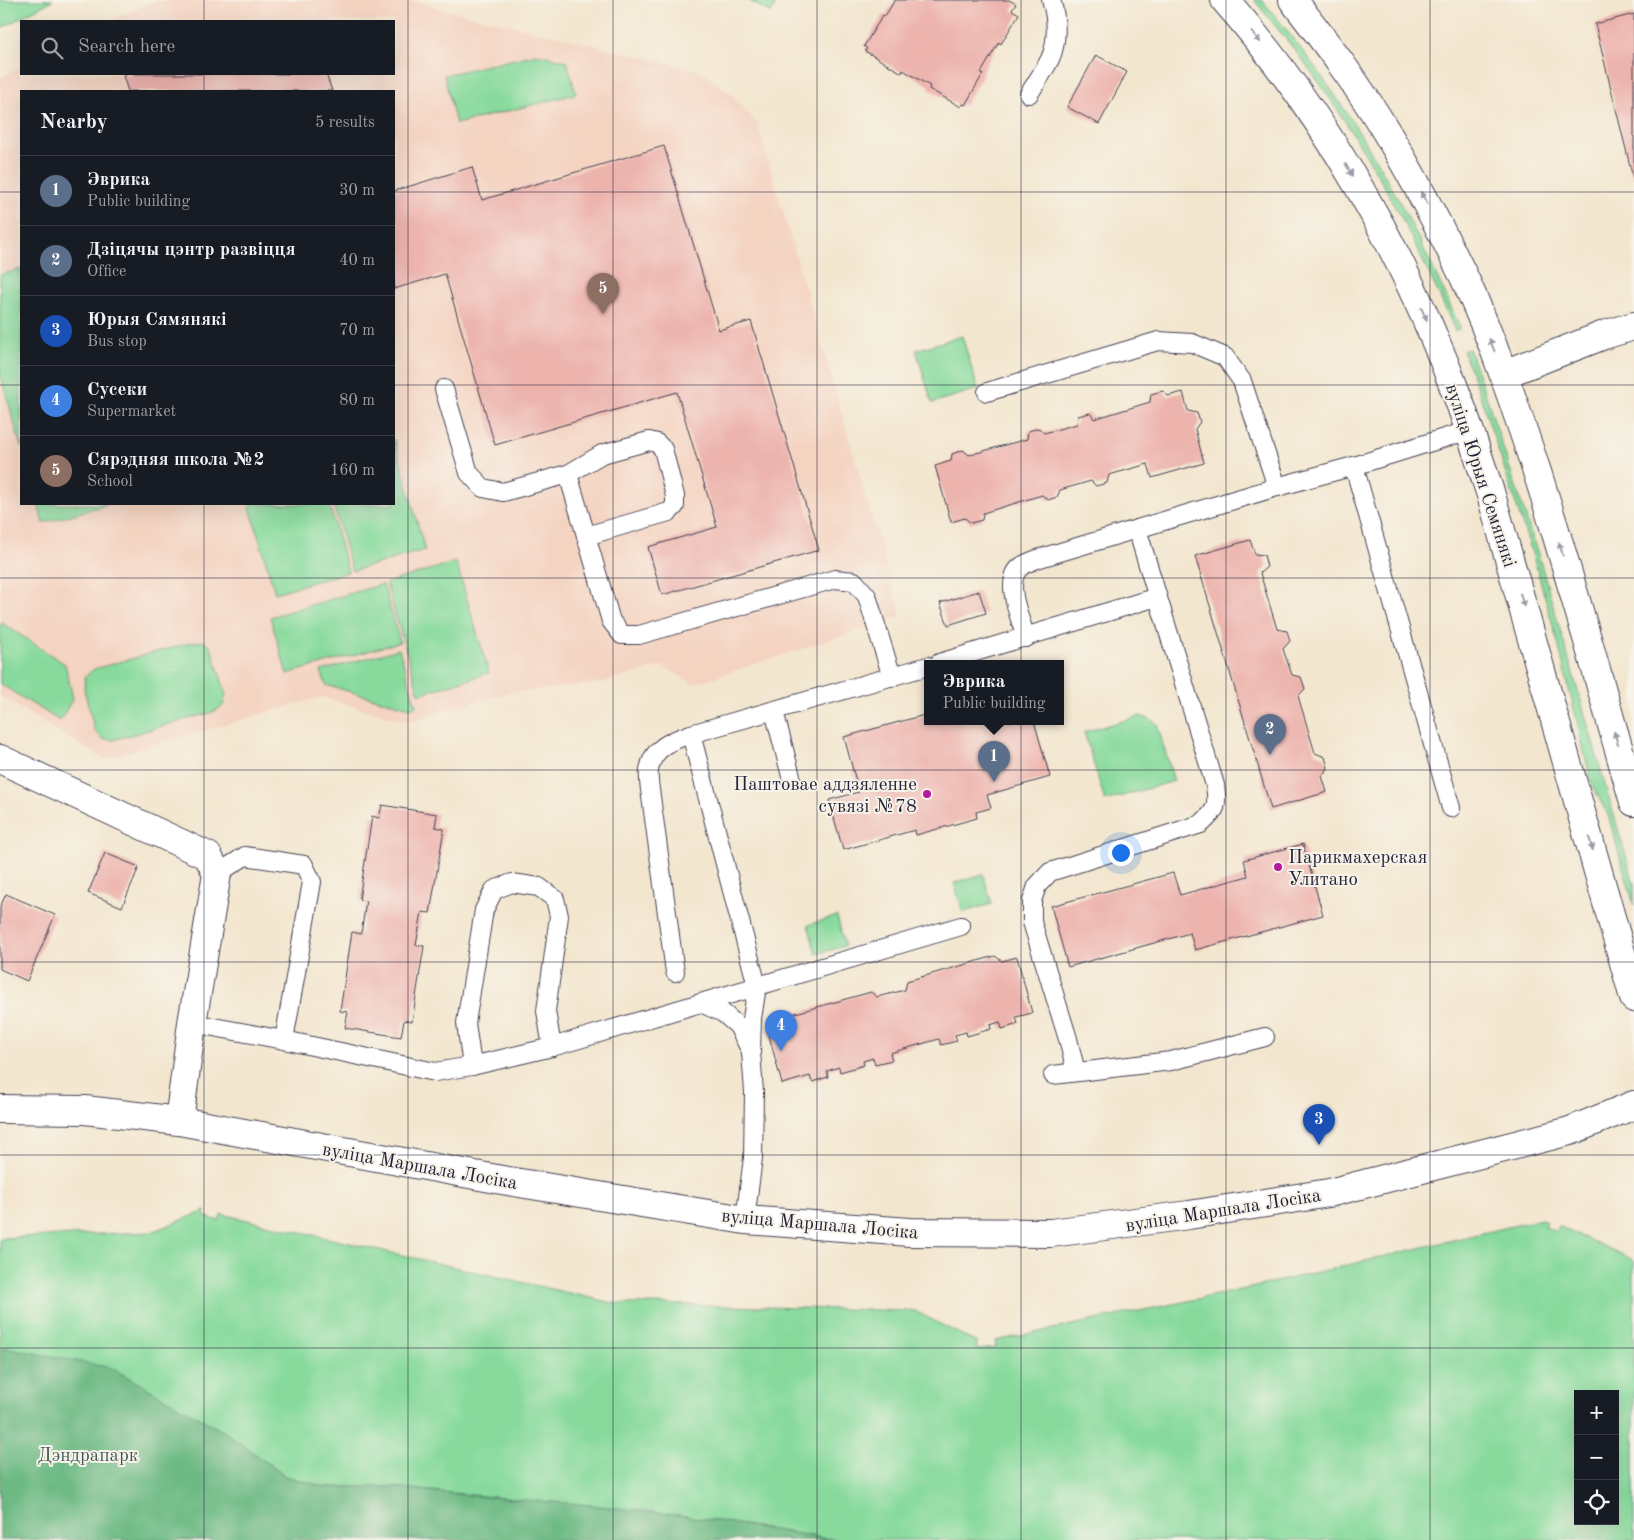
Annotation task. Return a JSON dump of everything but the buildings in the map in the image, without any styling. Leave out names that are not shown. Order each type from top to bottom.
[{"type":"main road","name":"вуліца Юрыя Семянякі","points":[[1225,0],[1294,85],[1342,159],[1377,220],[1414,293],[1442,356],[1470,430],[1510,558],[1634,998]]},
{"type":"main road","points":[[1293,0],[1338,58],[1387,132],[1423,196],[1464,278],[1504,374],[1552,521],[1634,802]]},
{"type":"main road","points":[[1504,374],[1596,338],[1634,326]]},
{"type":"main road","points":[[0,759],[208,856],[217,874],[192,1023],[179,1121]]},
{"type":"main road","name":"вуліца Маршала Лосіка","points":[[0,1109],[85,1110],[179,1121],[502,1180],[745,1220],[910,1232],[1050,1233],[1189,1215],[1329,1193],[1570,1131],[1634,1106]]},
{"type":"lane","points":[[1029,94],[1050,60],[1054,44],[1056,18],[1051,0]]},
{"type":"lane","points":[[987,392],[1158,341],[1192,343],[1225,358],[1242,381],[1277,488]]},
{"type":"lane","points":[[444,389],[469,473],[483,488],[502,492],[568,474],[602,454],[649,441],[657,443],[663,449],[675,496],[675,506],[669,512],[586,536]]},
{"type":"lane","points":[[1026,638],[1012,593],[1013,578],[1020,566],[1036,559],[1470,430]]},
{"type":"lane","points":[[1354,466],[1451,808]]},
{"type":"lane","points":[[568,474],[611,621],[622,635],[639,635],[835,579],[854,581],[867,596],[892,677]]},
{"type":"lane","points":[[1076,1072],[1068,1038],[1032,922],[1032,901],[1038,886],[1050,872],[1201,824],[1212,814],[1217,801],[1215,785],[1137,529]]},
{"type":"lane","points":[[949,660],[1158,597]]},
{"type":"lane","points":[[675,972],[649,782],[650,764],[659,750],[674,740],[691,734],[924,667]]},
{"type":"lane","points":[[774,711],[791,776]]},
{"type":"lane","points":[[691,734],[757,986],[752,1018],[751,1052],[754,1092],[754,1158],[745,1220]]},
{"type":"lane","points":[[217,874],[245,856],[304,865],[312,882],[284,1040]]},
{"type":"lane","points":[[472,1066],[466,1023],[484,910],[494,890],[512,883],[539,887],[555,899],[559,916],[546,1011],[552,1047]]},
{"type":"lane","points":[[192,1023],[284,1040],[435,1072],[472,1066],[552,1047],[961,926]]},
{"type":"lane","points":[[701,1003],[723,1013],[738,1026],[751,1052]]},
{"type":"lane","points":[[1053,1075],[1171,1061],[1265,1037]]},
{"type":"shaded area","points":[[156,0],[407,0],[702,71],[730,93],[757,123],[901,616],[693,684],[663,666],[600,683],[507,693],[408,722],[321,697],[104,759],[0,696],[0,78],[20,68],[20,75],[395,75],[395,20],[112,20]]},
{"type":"green space","points":[[0,0],[53,0],[0,29]]},
{"type":"green space","points":[[748,0],[778,0],[771,13]]},
{"type":"green space","points":[[1254,0],[1262,0],[1293,39],[1323,79],[1376,159],[1406,214],[1460,328],[1455,331],[1401,217],[1354,135],[1307,67]]},
{"type":"green space","points":[[537,54],[567,61],[576,94],[456,124],[444,75]]},
{"type":"green space","points":[[20,269],[20,443],[0,373],[0,275]]},
{"type":"green space","points":[[962,336],[978,389],[932,403],[916,350]]},
{"type":"green space","points":[[1469,349],[1539,557],[1634,884],[1634,905],[1608,815],[1592,785],[1558,643],[1534,559],[1481,398],[1463,351]]},
{"type":"green space","points":[[395,443],[425,550],[352,571],[333,505],[395,505]]},
{"type":"green space","points":[[38,505],[106,505],[43,523]]},
{"type":"green space","points":[[249,505],[329,505],[348,572],[275,593]]},
{"type":"green space","points":[[456,562],[489,673],[419,694],[386,583]]},
{"type":"green space","points":[[383,584],[400,642],[287,674],[270,617]]},
{"type":"green space","points":[[2,623],[65,664],[73,698],[60,721],[0,684],[0,626]]},
{"type":"green space","points":[[203,641],[211,647],[226,694],[223,706],[213,712],[113,740],[103,739],[95,732],[84,689],[85,677],[94,669],[193,642]]},
{"type":"green space","points":[[399,649],[416,706],[410,708],[326,685],[321,671]]},
{"type":"green space","points":[[1140,716],[1150,719],[1157,724],[1174,781],[1105,801],[1084,732]]},
{"type":"green space","points":[[983,874],[992,904],[963,912],[954,883]]},
{"type":"green space","points":[[837,916],[845,946],[816,954],[808,925]]},
{"type":"green space","points":[[205,1211],[204,1216],[219,1221],[221,1214],[613,1303],[915,1311],[976,1342],[977,1350],[996,1348],[995,1341],[1250,1288],[1542,1219],[1546,1221],[1544,1226],[1556,1232],[1558,1226],[1634,1260],[1634,1540],[836,1540],[686,1516],[392,1487],[325,1487],[285,1476],[226,1433],[9,1348],[0,1349],[0,1238],[151,1232]]},
{"type":"green space","name":"Дэндрапарк","points":[[9,1348],[112,1368],[226,1433],[285,1476],[325,1487],[392,1487],[464,1495],[592,1505],[686,1516],[836,1540],[0,1540],[0,1349]]},
{"type":"place","name":"Сярэдняя школа №2","points":[[603,314]]},
{"type":"place","name":"Дзіцячы цэнтр развіцця","points":[[1270,755]]},
{"type":"place","name":"Эврика","points":[[994,782]]},
{"type":"place","name":"Паштовае аддзяленне сувязі №78","points":[[927,794]]},
{"type":"place","name":"Парикмахерская Улитано","points":[[1278,867]]},
{"type":"place","name":"Сусеки","points":[[781,1051]]},
{"type":"place","name":"Юрыя Сямянякі","points":[[1319,1145]]}]
